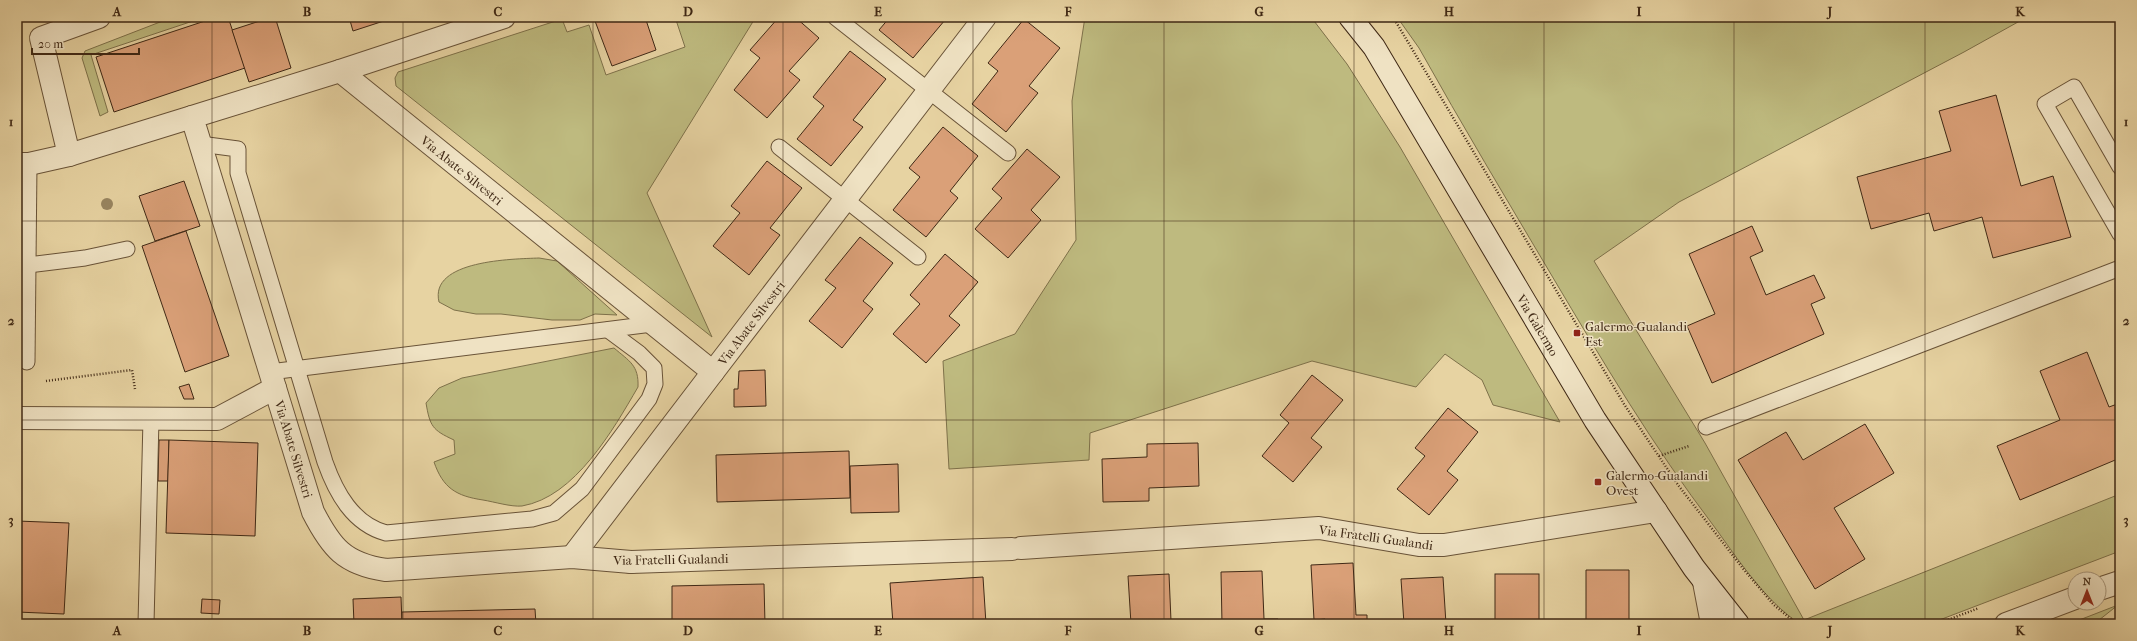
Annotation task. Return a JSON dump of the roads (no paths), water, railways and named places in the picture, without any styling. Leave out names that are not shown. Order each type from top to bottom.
[{"type":"street","points":[[69,155],[41,38],[99,17]]},
{"type":"street","points":[[23,164],[69,155],[340,72],[504,17]]},
{"type":"street","name":"Via Abate Silvestri","points":[[340,72],[713,372],[985,17]]},
{"type":"street","name":"Via Galermo","points":[[1350,17],[1374,47],[1595,420],[1704,582],[1738,624]]},
{"type":"street","name":"Via Abate Silvestri","points":[[192,117],[313,512],[324,535],[336,549]]},
{"type":"street","points":[[572,557],[713,372]]},
{"type":"street","points":[[17,418],[217,419],[273,380]]},
{"type":"street","name":"Via Fratelli Gualandi","points":[[336,549],[353,562],[386,570],[572,557],[631,562],[1017,548],[1319,528],[1419,545],[1444,545],[1656,511]]},
{"type":"street","points":[[1704,582],[1712,624]]},
{"type":"street","points":[[2107,586],[2120,582]]},
{"type":"street","points":[[2006,624],[2067,601]]},
{"type":"lane","points":[[835,17],[1008,153]]},
{"type":"lane","points":[[2120,167],[2074,88],[2045,104],[2120,234]]},
{"type":"lane","points":[[200,144],[238,149],[238,173],[333,482],[343,501],[359,518],[373,529],[386,533],[532,519],[554,513],[582,489],[649,399],[655,384],[654,368],[639,353],[608,330]]},
{"type":"lane","points":[[779,148],[918,257]]},
{"type":"lane","points":[[23,164],[28,265],[27,362]]},
{"type":"lane","points":[[28,265],[85,258],[127,249]]},
{"type":"lane","points":[[1706,427],[2120,268]]},
{"type":"lane","points":[[273,380],[298,369],[652,324]]},
{"type":"lane","points":[[146,624],[152,419]]},
{"type":"place","name":"Galermo-Gualandi Est","points":[[1577,333]]},
{"type":"place","name":"Galermo-Gualandi Ovest","points":[[1598,482]]}]
